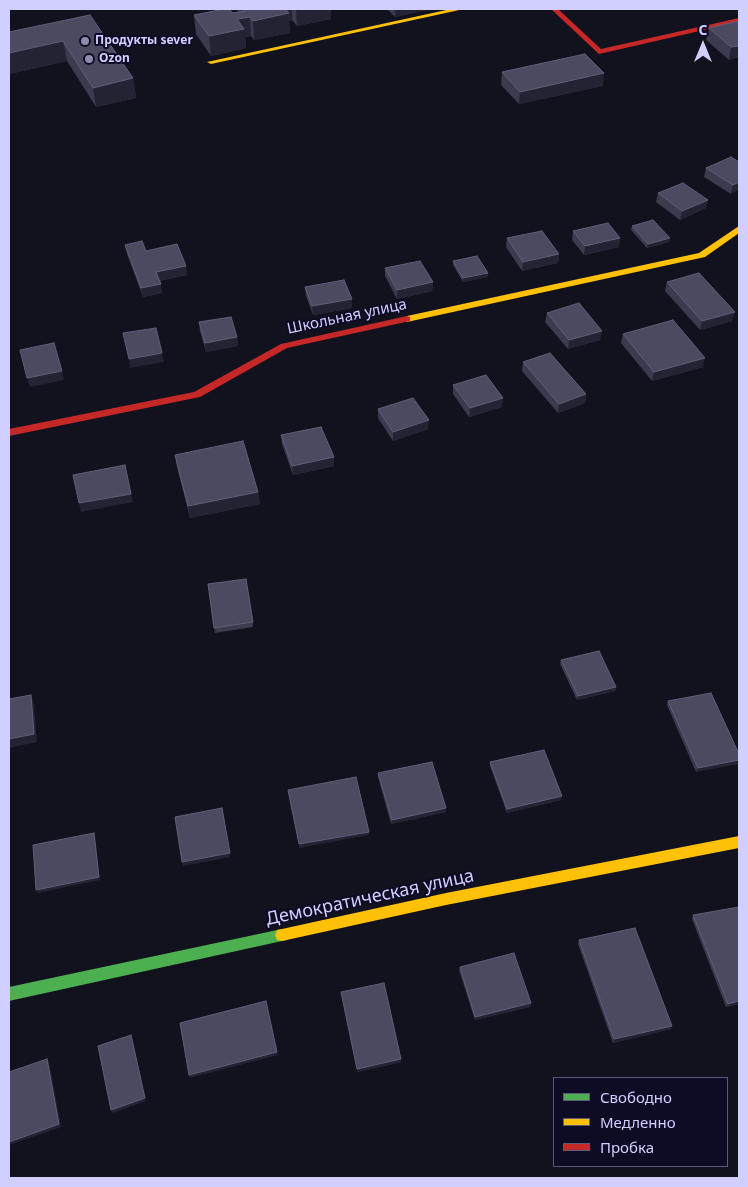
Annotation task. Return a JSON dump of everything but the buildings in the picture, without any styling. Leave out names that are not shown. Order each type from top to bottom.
[{"type":"street","points":[[211,62],[460,9]]},
{"type":"street","points":[[554,9],[599,52],[739,20]]},
{"type":"street","name":"Школьная улица","points":[[9,433],[197,395],[284,346],[702,255],[739,229]]},
{"type":"street","name":"Демократическая улица","points":[[9,994],[446,899],[739,842]]},
{"type":"traffic: fast","points":[[9,994],[282,935]]},
{"type":"traffic: slow","points":[[211,62],[460,9]]},
{"type":"traffic: slow","points":[[407,319],[702,255],[739,229]]},
{"type":"traffic: slow","points":[[282,935],[446,899],[739,842]]},
{"type":"traffic: jam","points":[[554,9],[599,52],[739,20]]},
{"type":"traffic: jam","points":[[9,433],[197,395],[284,346],[407,319]]},
{"type":"place","name":"Продукты sever","points":[[85,41]]},
{"type":"place","name":"Ozon","points":[[89,59]]}]
